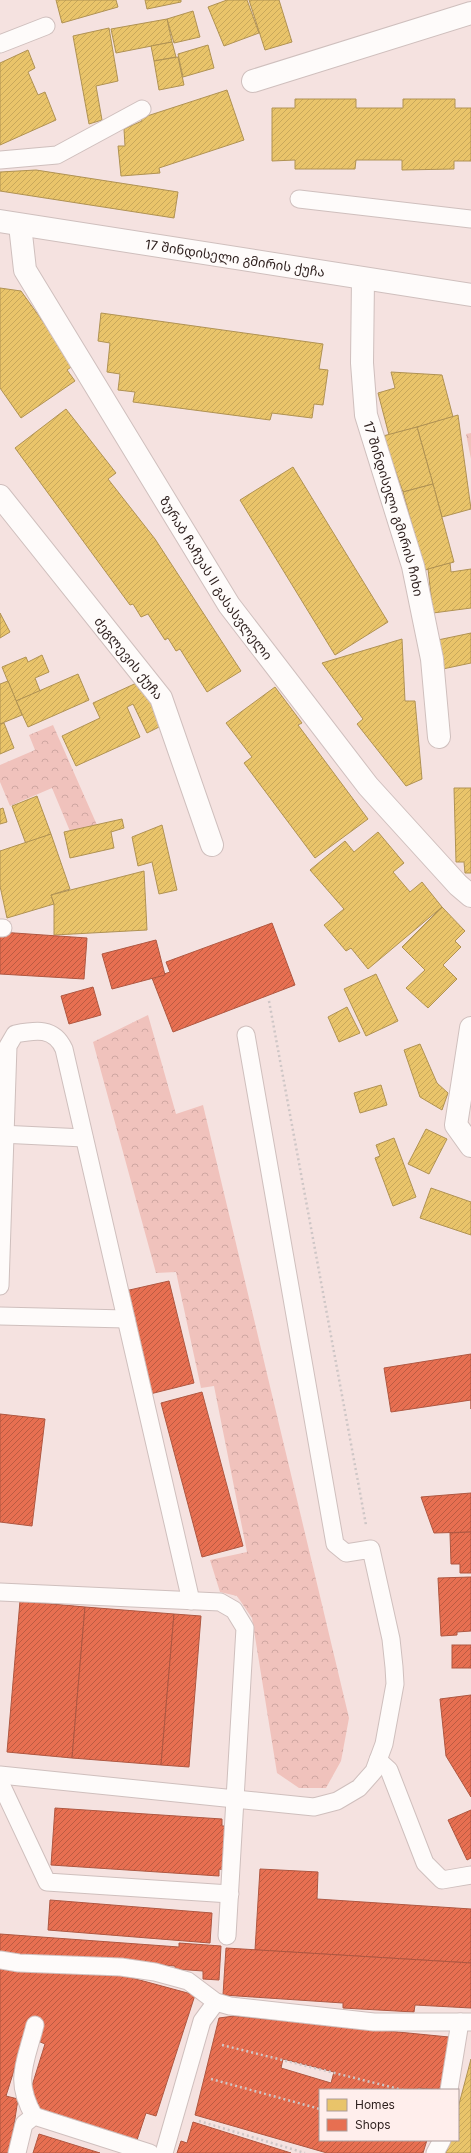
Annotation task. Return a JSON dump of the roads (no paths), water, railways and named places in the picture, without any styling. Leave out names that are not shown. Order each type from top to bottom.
[{"type":"street","points":[[252,80],[471,13]]},
{"type":"street","name":"17 შინდისელი გმირის ქუჩა","points":[[10,223],[471,295]]},
{"type":"street","name":"ზურაბ ჩაჩუას II გასასვლელი","points":[[10,223],[25,270],[229,605],[368,786],[458,885],[471,896]]},
{"type":"street","name":"17 შინდისელი გმირის ჩიხი","points":[[363,278],[362,363],[366,415],[413,566],[432,659],[439,737]]},
{"type":"street","name":"ძეგლევის ქუჩა","points":[[0,496],[161,698],[212,845]]},
{"type":"street","points":[[471,1028],[456,1125],[471,1146]]},
{"type":"lane","points":[[0,44],[46,26]]},
{"type":"lane","points":[[0,160],[56,155],[142,109]]},
{"type":"lane","points":[[299,199],[471,219]]},
{"type":"lane","points":[[0,1286],[3,1134],[8,1046],[15,1034],[50,1032],[59,1039],[64,1049],[191,1601]]},
{"type":"lane","points":[[0,1775],[314,1807],[337,1801],[359,1788],[374,1771],[384,1744],[395,1684],[391,1640],[371,1550],[346,1553],[335,1544],[246,1035]]},
{"type":"lane","points":[[3,1134],[84,1138]]},
{"type":"lane","points":[[0,1316],[126,1319]]},
{"type":"lane","points":[[0,1592],[220,1602],[234,1610],[245,1628],[227,1936]]},
{"type":"lane","points":[[378,1760],[389,1770],[425,1863],[442,1880],[471,1875]]},
{"type":"lane","points":[[0,1782],[47,1882],[230,1894]]},
{"type":"lane","points":[[0,1960],[19,1963],[121,1967],[155,1972],[188,1981],[216,2002],[230,2006],[366,2021],[466,2022],[450,2089]]},
{"type":"lane","points":[[164,2153],[202,2021],[216,2002]]},
{"type":"lane","points":[[35,2025],[22,2078],[25,2100],[34,2116],[150,2153]]},
{"type":"lane","points":[[17,2153],[24,2124],[34,2116]]},
{"type":"lane","points":[[435,2153],[441,2141]]}]
